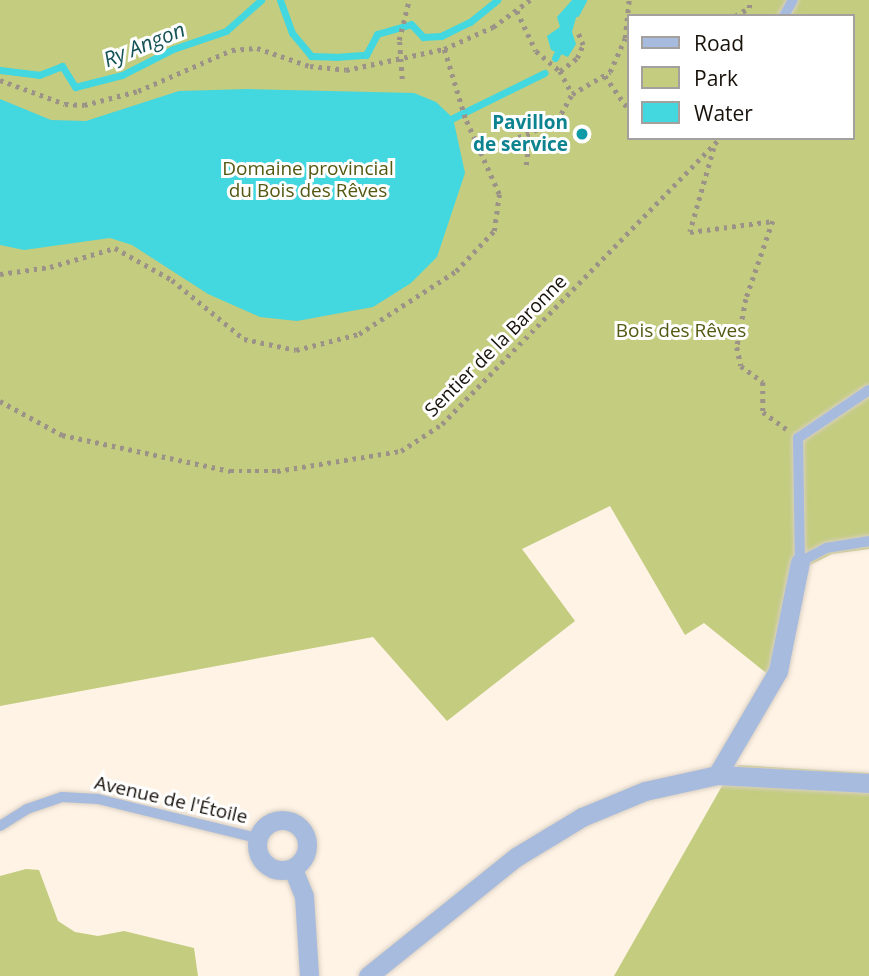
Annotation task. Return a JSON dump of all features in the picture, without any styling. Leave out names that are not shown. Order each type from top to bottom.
[{"type":"street","points":[[717,775],[778,671],[800,562]]},
{"type":"street","points":[[368,976],[478,883],[582,817],[645,791],[717,775],[869,783]]},
{"type":"street","points":[[284,819],[300,825],[308,840],[306,857],[293,869],[279,871],[265,865],[257,853],[257,838],[267,824],[284,819]]},
{"type":"street","points":[[293,869],[304,896],[309,976]]},
{"type":"lane","points":[[869,390],[798,438],[800,562],[827,548],[869,541]]},
{"type":"lane","name":"Avenue de l'Étoile","points":[[0,826],[27,809],[61,797],[98,799],[257,838]]},
{"type":"path","points":[[402,79],[399,40],[409,0]]},
{"type":"path","points":[[0,80],[65,104],[84,105],[138,91],[232,50],[278,52],[327,69],[401,60],[444,49],[517,12],[530,0]]},
{"type":"path","points":[[479,154],[557,121],[572,94],[604,76],[625,38],[629,0]]},
{"type":"path","points":[[738,14],[749,8],[750,0]]},
{"type":"path","points":[[517,12],[537,51],[561,71],[572,94]]},
{"type":"path","points":[[561,71],[583,45],[577,31]]},
{"type":"path","points":[[0,274],[50,267],[115,248],[172,280],[244,339],[296,350],[359,334],[456,271],[495,232],[499,194],[465,118],[444,49]]},
{"type":"path","points":[[604,76],[628,109]]},
{"type":"path","points":[[526,165],[530,132]]},
{"type":"path","name":"Sentier de la Baronne","points":[[0,401],[62,435],[230,471],[277,471],[401,450],[442,424],[714,148],[719,140]]},
{"type":"path","points":[[714,148],[690,232],[773,220],[746,299],[737,347],[741,366],[763,383],[763,412],[798,438]]},
{"type":"green space","name":"Bois des Rêves","points":[[0,0],[869,0],[869,549],[832,554],[808,566],[780,684],[704,623],[685,635],[610,506],[522,549],[575,621],[447,721],[373,637],[0,706]]},
{"type":"green space","points":[[739,765],[869,773],[869,976],[614,976],[722,786]]},
{"type":"green space","points":[[26,869],[39,870],[58,921],[75,932],[98,936],[124,931],[194,948],[198,976],[0,976],[0,876]]},
{"type":"water","points":[[572,0],[581,0],[572,32],[576,44],[568,57],[551,50],[547,36],[560,27],[557,17]]},
{"type":"water","points":[[248,89],[414,93],[436,102],[453,118],[465,173],[437,257],[411,283],[373,307],[297,321],[260,317],[208,294],[132,245],[110,238],[24,250],[0,245],[0,99],[51,120],[86,121],[179,91]]},
{"type":"waterway","name":"Ry Angon","points":[[0,70],[39,75],[62,66],[75,87],[122,75],[173,49],[226,31],[261,0]]},
{"type":"waterway","name":"Ry Angon","points":[[280,0],[292,33],[311,56],[335,57],[366,55],[377,34],[411,24],[423,37],[441,36],[470,22],[497,0]]},
{"type":"waterway","name":"Ry Angon","points":[[576,13],[583,0]]},
{"type":"waterway","name":"Ry Angon","points":[[555,58],[562,43]]},
{"type":"waterway","name":"Ry Angon","points":[[453,118],[544,73]]},
{"type":"place","name":"Pavillon de service","points":[[582,134]]},
{"type":"park label","name":"Domaine provincial du Bois des Rêves","points":[[308,180]]}]
